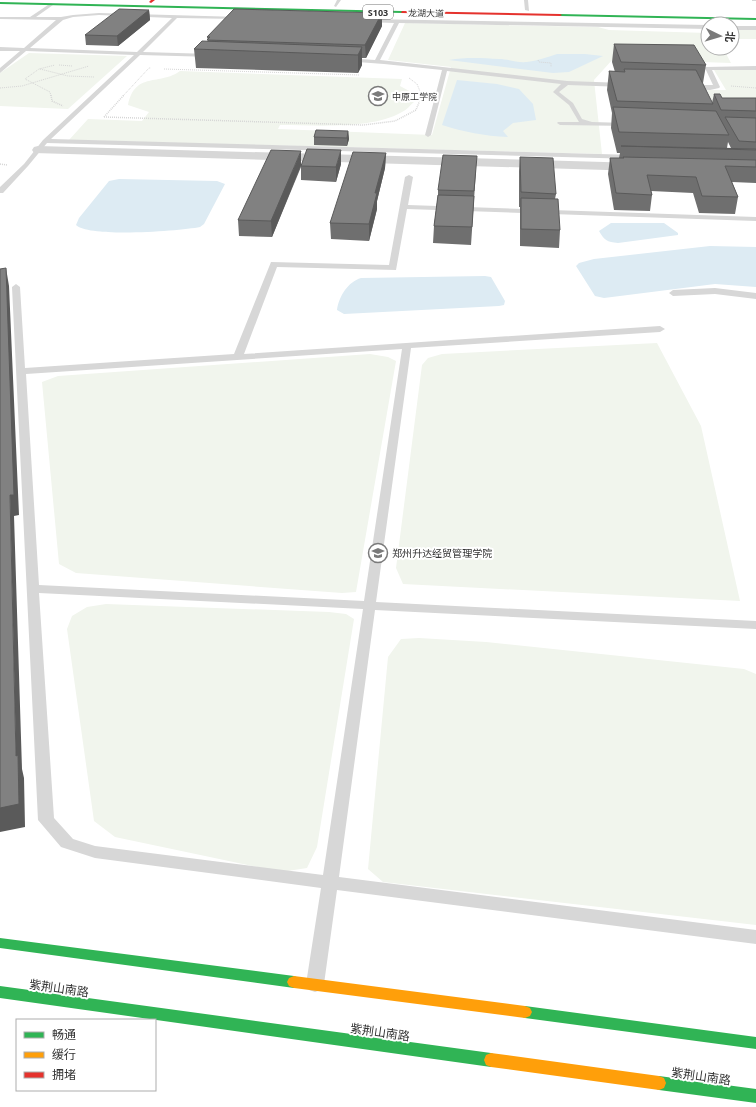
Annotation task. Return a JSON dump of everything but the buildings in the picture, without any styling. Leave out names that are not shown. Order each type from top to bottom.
[{"type":"main road","name":"龙湖大道","points":[[0,3],[152,1],[337,3],[527,10],[756,14]]},
{"type":"main road","name":"龙湖大道","points":[[53,2],[756,19]]},
{"type":"main road","points":[[0,943],[756,1043]]},
{"type":"main road","name":"紫荆山南路","points":[[0,992],[756,1096]]},
{"type":"street","points":[[42,146],[652,168]]},
{"type":"lane","points":[[526,0],[527,10]]},
{"type":"lane","points":[[30,19],[53,2]]},
{"type":"lane","points":[[0,18],[61,19],[73,16],[99,14],[246,19]]},
{"type":"lane","points":[[0,191],[77,111],[175,17]]},
{"type":"lane","points":[[0,71],[61,19]]},
{"type":"lane","points":[[357,21],[700,27]]},
{"type":"lane","points":[[377,62],[397,22]]},
{"type":"lane","points":[[740,28],[756,28]]},
{"type":"lane","points":[[0,49],[220,56]]},
{"type":"lane","points":[[338,60],[377,62],[567,83],[630,85]]},
{"type":"lane","points":[[716,86],[708,68],[756,68]]},
{"type":"lane","points":[[428,135],[445,69]]},
{"type":"lane","points":[[567,83],[556,92],[571,104],[580,120],[592,124]]},
{"type":"lane","points":[[678,86],[716,86]]},
{"type":"lane","points":[[700,95],[697,90],[716,86]]},
{"type":"lane","points":[[560,123],[630,125]]},
{"type":"lane","points":[[42,146],[645,158]]},
{"type":"lane","points":[[238,357],[274,264],[393,268],[409,177]]},
{"type":"lane","points":[[404,207],[756,219]]},
{"type":"lane","points":[[16,287],[46,820],[67,842],[95,852],[330,881],[756,937]]},
{"type":"lane","points":[[673,293],[715,291],[756,296]]},
{"type":"lane","points":[[21,371],[660,329]]},
{"type":"lane","points":[[315,984],[407,346]]},
{"type":"lane","points":[[33,589],[756,625]]},
{"type":"path","points":[[538,60],[539,62],[551,63],[551,67]]},
{"type":"path","points":[[55,64],[39,69],[25,79],[50,92],[52,101],[77,111]]},
{"type":"path","points":[[0,88],[11,88],[35,83],[91,65]]},
{"type":"path","points":[[156,69],[149,68],[104,117],[363,125],[395,121],[416,110],[422,96],[417,84],[406,77],[412,75]]},
{"type":"path","points":[[39,69],[68,76],[89,76],[110,81]]},
{"type":"path","points":[[163,69],[358,75]]},
{"type":"path","points":[[716,86],[756,88]]},
{"type":"shaded area","points":[[405,23],[598,27],[609,30],[700,33],[700,56],[727,56],[731,63],[613,59],[594,80],[602,154],[69,140],[88,119],[142,121],[149,112],[128,105],[131,94],[136,87],[142,83],[164,78],[180,71],[402,79],[400,86],[413,93],[414,102],[404,111],[389,118],[359,124],[326,126],[280,125],[278,129],[432,135],[451,67],[388,60]]},
{"type":"shaded area","points":[[740,30],[756,30],[756,39],[740,39]]},
{"type":"shaded area","points":[[29,53],[127,56],[68,109],[0,106],[0,73]]},
{"type":"shaded area","points":[[557,54],[585,54],[603,56],[569,72],[553,73],[449,60],[461,58],[480,58],[527,62]]},
{"type":"shaded area","points":[[714,70],[756,70],[756,104],[713,103],[707,90],[726,90]]},
{"type":"shaded area","points":[[457,80],[497,84],[519,89],[533,104],[536,120],[513,123],[503,131],[508,137],[474,133],[442,125]]},
{"type":"shaded area","points":[[119,179],[217,181],[225,184],[204,224],[200,227],[155,232],[116,232],[84,229],[76,225],[79,218],[109,181]]},
{"type":"shaded area","points":[[611,223],[664,223],[678,233],[678,235],[614,243],[606,240],[599,231]]},
{"type":"shaded area","points":[[710,246],[756,247],[756,287],[715,284],[604,298],[595,296],[576,266],[579,263],[594,259]]},
{"type":"shaded area","points":[[491,277],[505,301],[504,305],[344,314],[337,310],[342,295],[348,286],[361,278]]},
{"type":"shaded area","points":[[657,343],[701,426],[740,601],[403,584],[396,568],[422,365],[428,358],[442,354]]},
{"type":"shaded area","points":[[370,354],[388,357],[396,361],[356,592],[342,593],[76,573],[59,564],[42,382],[58,376]]},
{"type":"shaded area","points":[[106,604],[329,612],[346,614],[354,619],[317,847],[307,868],[281,872],[115,837],[94,821],[67,629],[72,616],[87,607]]},
{"type":"shaded area","points":[[419,638],[486,642],[744,669],[756,674],[756,925],[383,882],[368,869],[388,657],[401,639]]},
{"type":"traffic: fast","points":[[0,3],[402,12]]},
{"type":"traffic: fast","points":[[560,15],[756,19]]},
{"type":"traffic: fast","points":[[0,943],[294,982]]},
{"type":"traffic: fast","points":[[0,992],[491,1060]]},
{"type":"traffic: fast","points":[[525,1012],[756,1043]]},
{"type":"traffic: fast","points":[[659,1083],[756,1096]]},
{"type":"traffic: slow","points":[[294,982],[525,1012]]},
{"type":"traffic: slow","points":[[491,1060],[659,1083]]},
{"type":"traffic: jam","points":[[402,12],[560,15]]},
{"type":"place","name":"中原工学院","points":[[378,96]]},
{"type":"place","name":"郑州升达经贸管理学院","points":[[378,553]]}]
